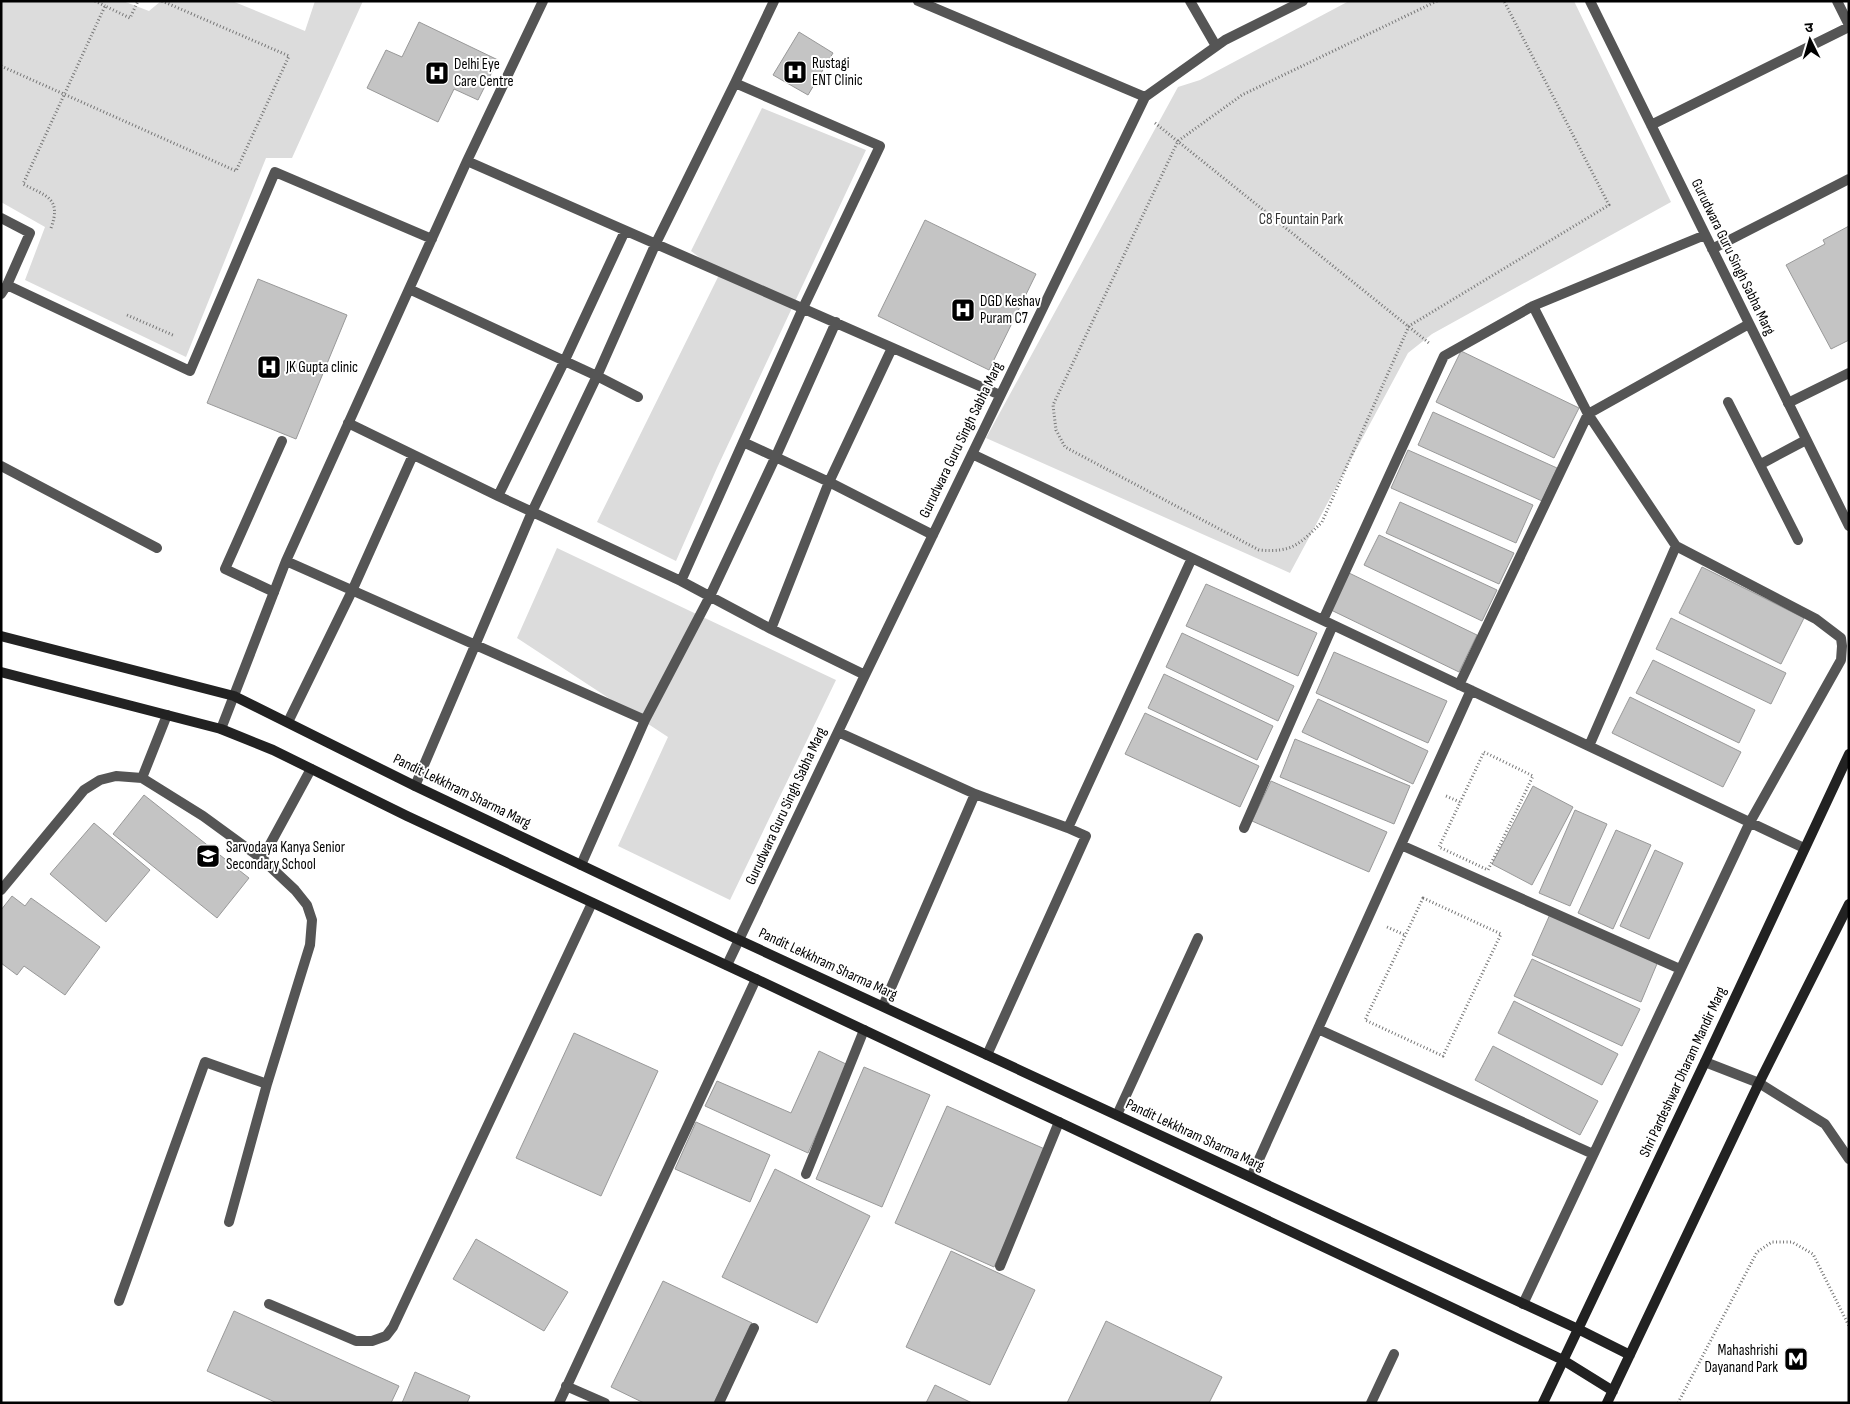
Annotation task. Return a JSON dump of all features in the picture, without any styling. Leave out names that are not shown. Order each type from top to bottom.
[{"type":"main road","name":"Pandit Lekkhram Sharma Marg","points":[[1,636],[234,696],[415,786],[739,940],[1578,1329],[1630,1355]]},
{"type":"main road","points":[[1,672],[221,729],[273,750],[407,816],[727,965],[1562,1360],[1613,1391]]},
{"type":"main road","name":"Shri Pardeshwar Dharam Mandir Marg","points":[[1543,1403],[1849,754]]},
{"type":"main road","points":[[1607,1403],[1759,1083],[1849,904]]},
{"type":"street","points":[[221,729],[286,561],[408,289],[543,1]]},
{"type":"street","points":[[415,786],[474,644],[532,512],[597,376],[656,243],[774,1]]},
{"type":"street","points":[[918,1],[1145,97]]},
{"type":"street","points":[[1190,1],[1216,46]]},
{"type":"street","name":"Gurudwara Guru Singh Sabha Marg","points":[[727,965],[1145,97],[1225,40],[1303,1]]},
{"type":"street","name":"Gurudwara Guru Singh Sabha Marg","points":[[1590,1],[1849,526]]},
{"type":"street","points":[[1651,125],[1849,26],[1837,1]]},
{"type":"street","points":[[681,581],[803,308],[880,146],[735,83]]},
{"type":"street","points":[[467,161],[1000,395]]},
{"type":"street","points":[[7,285],[190,371],[275,172],[432,238]]},
{"type":"street","points":[[1712,249],[1849,179]]},
{"type":"street","points":[[1,218],[30,233],[7,285],[1,294]]},
{"type":"street","points":[[498,496],[564,362],[625,231]]},
{"type":"street","points":[[1244,828],[1328,622],[1444,356],[1533,306],[1705,235]]},
{"type":"street","points":[[408,289],[597,376],[638,397]]},
{"type":"street","points":[[1523,1304],[1750,822],[1841,660],[1842,646],[1840,638],[1816,619],[1676,546],[1588,414],[1533,306]]},
{"type":"street","points":[[581,865],[645,720],[710,596],[836,322]]},
{"type":"street","points":[[1459,685],[1588,414],[1749,324]]},
{"type":"street","points":[[771,628],[829,482],[892,348]]},
{"type":"street","points":[[1788,403],[1849,374]]},
{"type":"street","points":[[1728,402],[1798,540]]},
{"type":"street","points":[[348,423],[498,496],[681,581],[865,675]]},
{"type":"street","points":[[1761,464],[1806,440]]},
{"type":"street","points":[[274,592],[225,569],[282,441]]},
{"type":"street","points":[[743,442],[776,456],[933,535]]},
{"type":"street","points":[[288,722],[352,591],[413,454]]},
{"type":"street","points":[[972,454],[1804,848]]},
{"type":"street","points":[[1,466],[156,548]]},
{"type":"street","points":[[1589,746],[1676,546]]},
{"type":"street","points":[[1068,828],[1192,558]]},
{"type":"street","points":[[286,561],[645,720]]},
{"type":"street","points":[[1251,1177],[1471,690]]},
{"type":"street","points":[[142,778],[167,715]]},
{"type":"street","points":[[838,732],[975,794],[1086,836],[987,1055]]},
{"type":"street","points":[[262,859],[311,769]]},
{"type":"street","points":[[1,890],[84,790],[100,780],[116,776],[142,778],[203,816],[262,859],[295,890],[307,905],[312,920],[310,945],[267,1084],[229,1222]]},
{"type":"street","points":[[883,1006],[975,794]]},
{"type":"street","points":[[1401,845],[1680,969]]},
{"type":"street","points":[[269,1304],[356,1342],[372,1341],[386,1336],[393,1327],[592,903]]},
{"type":"street","points":[[1117,1115],[1198,938]]},
{"type":"street","points":[[559,1403],[756,979]]},
{"type":"street","points":[[1318,1029],[1593,1154]]},
{"type":"street","points":[[806,1174],[864,1030]]},
{"type":"street","points":[[119,1300],[205,1062],[267,1084]]},
{"type":"street","points":[[1705,1062],[1759,1083],[1825,1124],[1849,1159]]},
{"type":"street","points":[[1000,1266],[1059,1122]]},
{"type":"street","points":[[719,1403],[754,1328]]},
{"type":"street","points":[[1371,1403],[1394,1354]]},
{"type":"street","points":[[566,1386],[605,1403]]},
{"type":"path","points":[[95,1],[130,18],[138,1]]},
{"type":"path","points":[[1,66],[236,171],[289,56],[162,1]]},
{"type":"path","points":[[1437,1],[1242,95],[1178,140],[1053,405],[1056,430],[1065,447],[1260,550],[1278,552],[1301,544],[1322,522],[1409,326],[1609,205],[1504,1]]},
{"type":"path","points":[[49,232],[55,215],[54,206],[49,197],[23,184],[105,6]]},
{"type":"path","points":[[1138,110],[1409,326]]},
{"type":"path","points":[[122,313],[175,336]]},
{"type":"path","points":[[1484,752],[1533,776],[1488,870],[1438,847],[1460,802],[1484,752]]},
{"type":"path","points":[[1423,898],[1501,934],[1443,1056],[1365,1020],[1405,935],[1423,898]]},
{"type":"path","points":[[1678,1403],[1756,1252],[1772,1242],[1792,1242],[1813,1254],[1849,1326]]},
{"type":"green space","points":[[1,1],[123,1],[149,11],[161,1],[232,1],[305,31],[315,1],[363,1],[292,158],[266,158],[186,357],[25,280],[45,227],[1,202]]},
{"type":"green space","name":"C8 Fountain Park","points":[[1349,1],[1574,1],[1671,202],[1432,334],[1408,353],[1290,573],[986,438],[1178,87],[1200,80]]},
{"type":"green space","points":[[762,108],[866,150],[717,468],[676,561],[597,522],[720,273],[691,251]]},
{"type":"green space","points":[[557,548],[836,680],[730,900],[618,846],[668,737],[517,638]]},
{"type":"building","points":[[419,22],[498,60],[478,100],[454,89],[438,122],[367,88],[386,50],[402,57]]},
{"type":"building","points":[[799,32],[833,53],[808,95],[773,75]]},
{"type":"building","points":[[925,220],[1036,274],[989,370],[878,316]]},
{"type":"building","points":[[1849,226],[1849,340],[1831,349],[1786,265],[1825,244],[1823,240]]},
{"type":"building","points":[[258,279],[347,315],[296,439],[207,403]]},
{"type":"building","points":[[1461,351],[1579,408],[1554,458],[1436,402]]},
{"type":"building","points":[[1433,412],[1557,468],[1542,501],[1418,445]]},
{"type":"building","points":[[1408,450],[1533,505],[1516,543],[1391,488]]},
{"type":"building","points":[[1400,502],[1514,553],[1499,584],[1386,533]]},
{"type":"building","points":[[1379,535],[1497,590],[1482,621],[1364,565]]},
{"type":"building","points":[[1702,567],[1804,618],[1781,664],[1679,613]]},
{"type":"building","points":[[1349,573],[1477,635],[1459,672],[1331,610]]},
{"type":"building","points":[[1206,584],[1317,633],[1298,676],[1186,626]]},
{"type":"building","points":[[1671,618],[1786,673],[1771,704],[1656,649]]},
{"type":"building","points":[[1182,633],[1294,686],[1278,721],[1166,667]]},
{"type":"building","points":[[1334,652],[1447,701],[1428,743],[1316,693]]},
{"type":"building","points":[[1653,660],[1755,710],[1739,743],[1636,693]]},
{"type":"building","points":[[1164,674],[1273,726],[1257,760],[1148,708]]},
{"type":"building","points":[[1630,697],[1741,752],[1723,787],[1612,733]]},
{"type":"building","points":[[1318,699],[1428,751],[1413,784],[1302,732]]},
{"type":"building","points":[[1145,713],[1259,766],[1240,807],[1125,754]]},
{"type":"building","points":[[1295,739],[1410,786],[1394,824],[1280,777]]},
{"type":"building","points":[[1271,781],[1387,832],[1369,872],[1252,821]]},
{"type":"building","points":[[1533,786],[1573,807],[1532,885],[1492,864]]},
{"type":"building","points":[[144,795],[249,878],[217,918],[113,834]]},
{"type":"building","points":[[1575,810],[1607,824],[1570,906],[1539,893]]},
{"type":"building","points":[[94,823],[150,870],[106,922],[50,874]]},
{"type":"building","points":[[1616,830],[1651,845],[1613,929],[1578,913]]},
{"type":"building","points":[[1655,850],[1683,863],[1649,939],[1620,926]]},
{"type":"building","points":[[12,896],[25,906],[31,898],[100,947],[65,995],[24,966],[17,975],[1,963],[1,910]]},
{"type":"building","points":[[1551,912],[1659,959],[1641,1002],[1532,955]]},
{"type":"building","points":[[1532,959],[1640,1009],[1622,1046],[1514,996]]},
{"type":"building","points":[[1514,1001],[1618,1054],[1602,1085],[1498,1033]]},
{"type":"building","points":[[574,1033],[658,1071],[601,1196],[516,1158]]},
{"type":"building","points":[[1493,1046],[1598,1101],[1580,1135],[1475,1080]]},
{"type":"building","points":[[819,1051],[848,1065],[808,1153],[705,1106],[717,1081],[791,1113]]},
{"type":"building","points":[[864,1067],[930,1095],[882,1207],[816,1179]]},
{"type":"building","points":[[947,1106],[1047,1150],[994,1267],[895,1223]]},
{"type":"building","points":[[696,1122],[770,1155],[750,1202],[675,1169]]},
{"type":"building","points":[[775,1169],[870,1216],[817,1323],[722,1277]]},
{"type":"building","points":[[476,1239],[568,1292],[544,1331],[453,1279]]},
{"type":"building","points":[[951,1251],[1035,1290],[990,1385],[906,1347]]},
{"type":"building","points":[[663,1281],[752,1323],[714,1403],[644,1403],[611,1387]]},
{"type":"building","points":[[234,1311],[399,1386],[391,1403],[277,1403],[207,1371]]},
{"type":"building","points":[[1106,1321],[1222,1377],[1209,1403],[1067,1403]]},
{"type":"building","points":[[415,1372],[470,1396],[467,1403],[402,1403]]},
{"type":"building","points":[[935,1385],[972,1403],[926,1403]]},
{"type":"place","name":"Rustagi ENT Clinic","points":[[795,72]]},
{"type":"place","name":"Delhi Eye Care Centre","points":[[437,73]]},
{"type":"place","name":"DGD Keshav Puram C7","points":[[963,310]]},
{"type":"place","name":"JK Gupta clinic","points":[[269,367]]},
{"type":"place","name":"Sarvodaya Kanya Senior Secondary School","points":[[208,856]]},
{"type":"place","name":"Mahashrishi Dayanand Park","points":[[1796,1359]]}]
